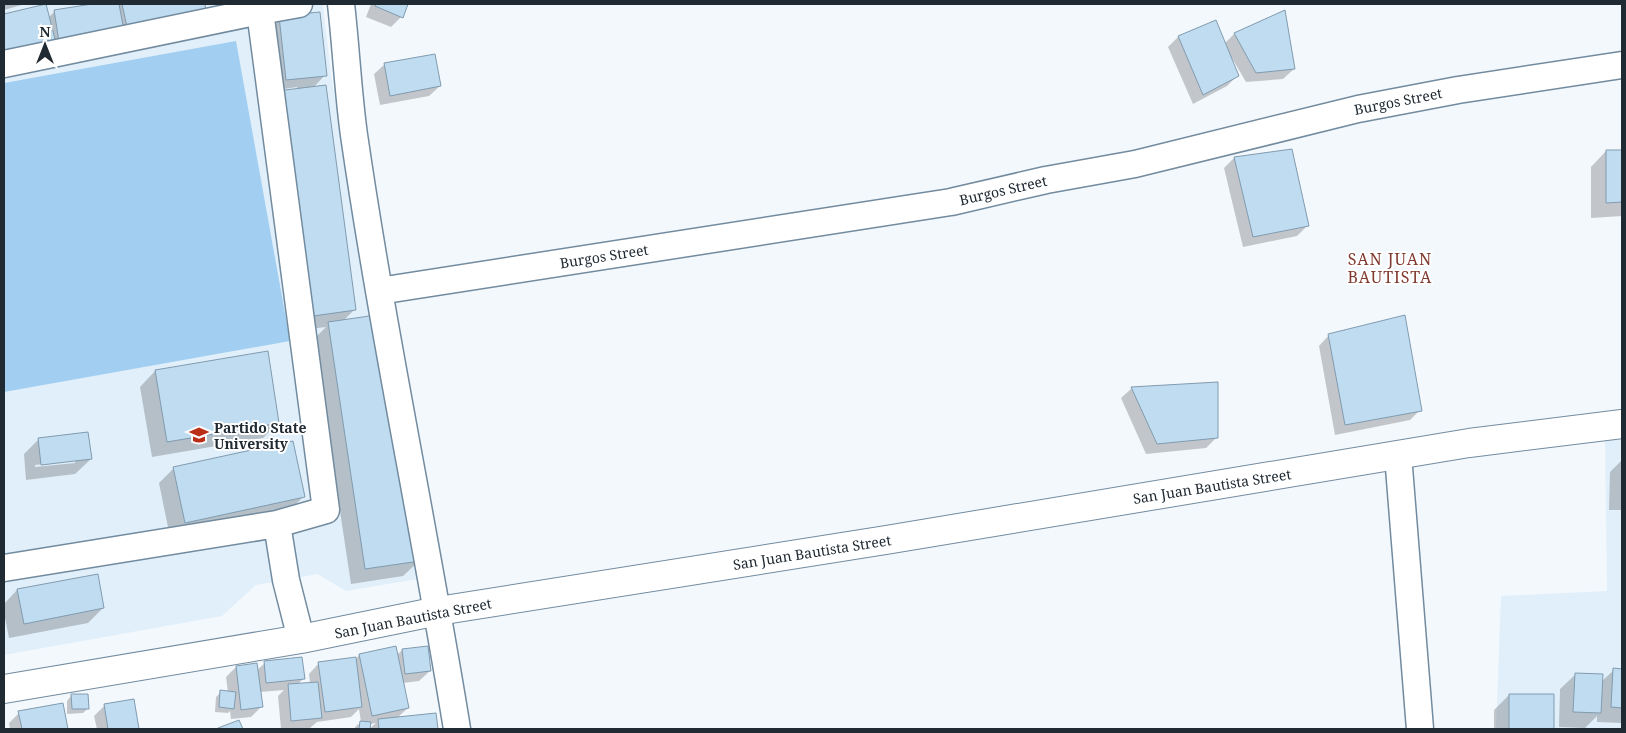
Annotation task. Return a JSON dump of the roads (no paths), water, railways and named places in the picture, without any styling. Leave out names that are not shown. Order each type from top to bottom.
[{"type":"main road","name":"San Juan Bautista Street","points":[[4,689],[301,639],[438,611],[886,540],[1468,443],[1622,424]]},
{"type":"street","points":[[4,64],[299,4]]},
{"type":"street","points":[[341,4],[354,133],[379,291],[438,611],[457,729]]},
{"type":"street","points":[[4,568],[277,524],[326,510],[260,11]]},
{"type":"street","name":"Burgos Street","points":[[379,291],[950,202],[1046,180],[1135,164],[1358,109],[1458,90],[1622,65]]},
{"type":"street","points":[[1398,455],[1420,729]]},
{"type":"street","points":[[277,524],[286,580],[301,639]]},
{"type":"place","name":"Partido State University","points":[[199,435]]},
{"type":"district","name":"SAN JUAN BAUTISTA","points":[[1390,268]]}]
